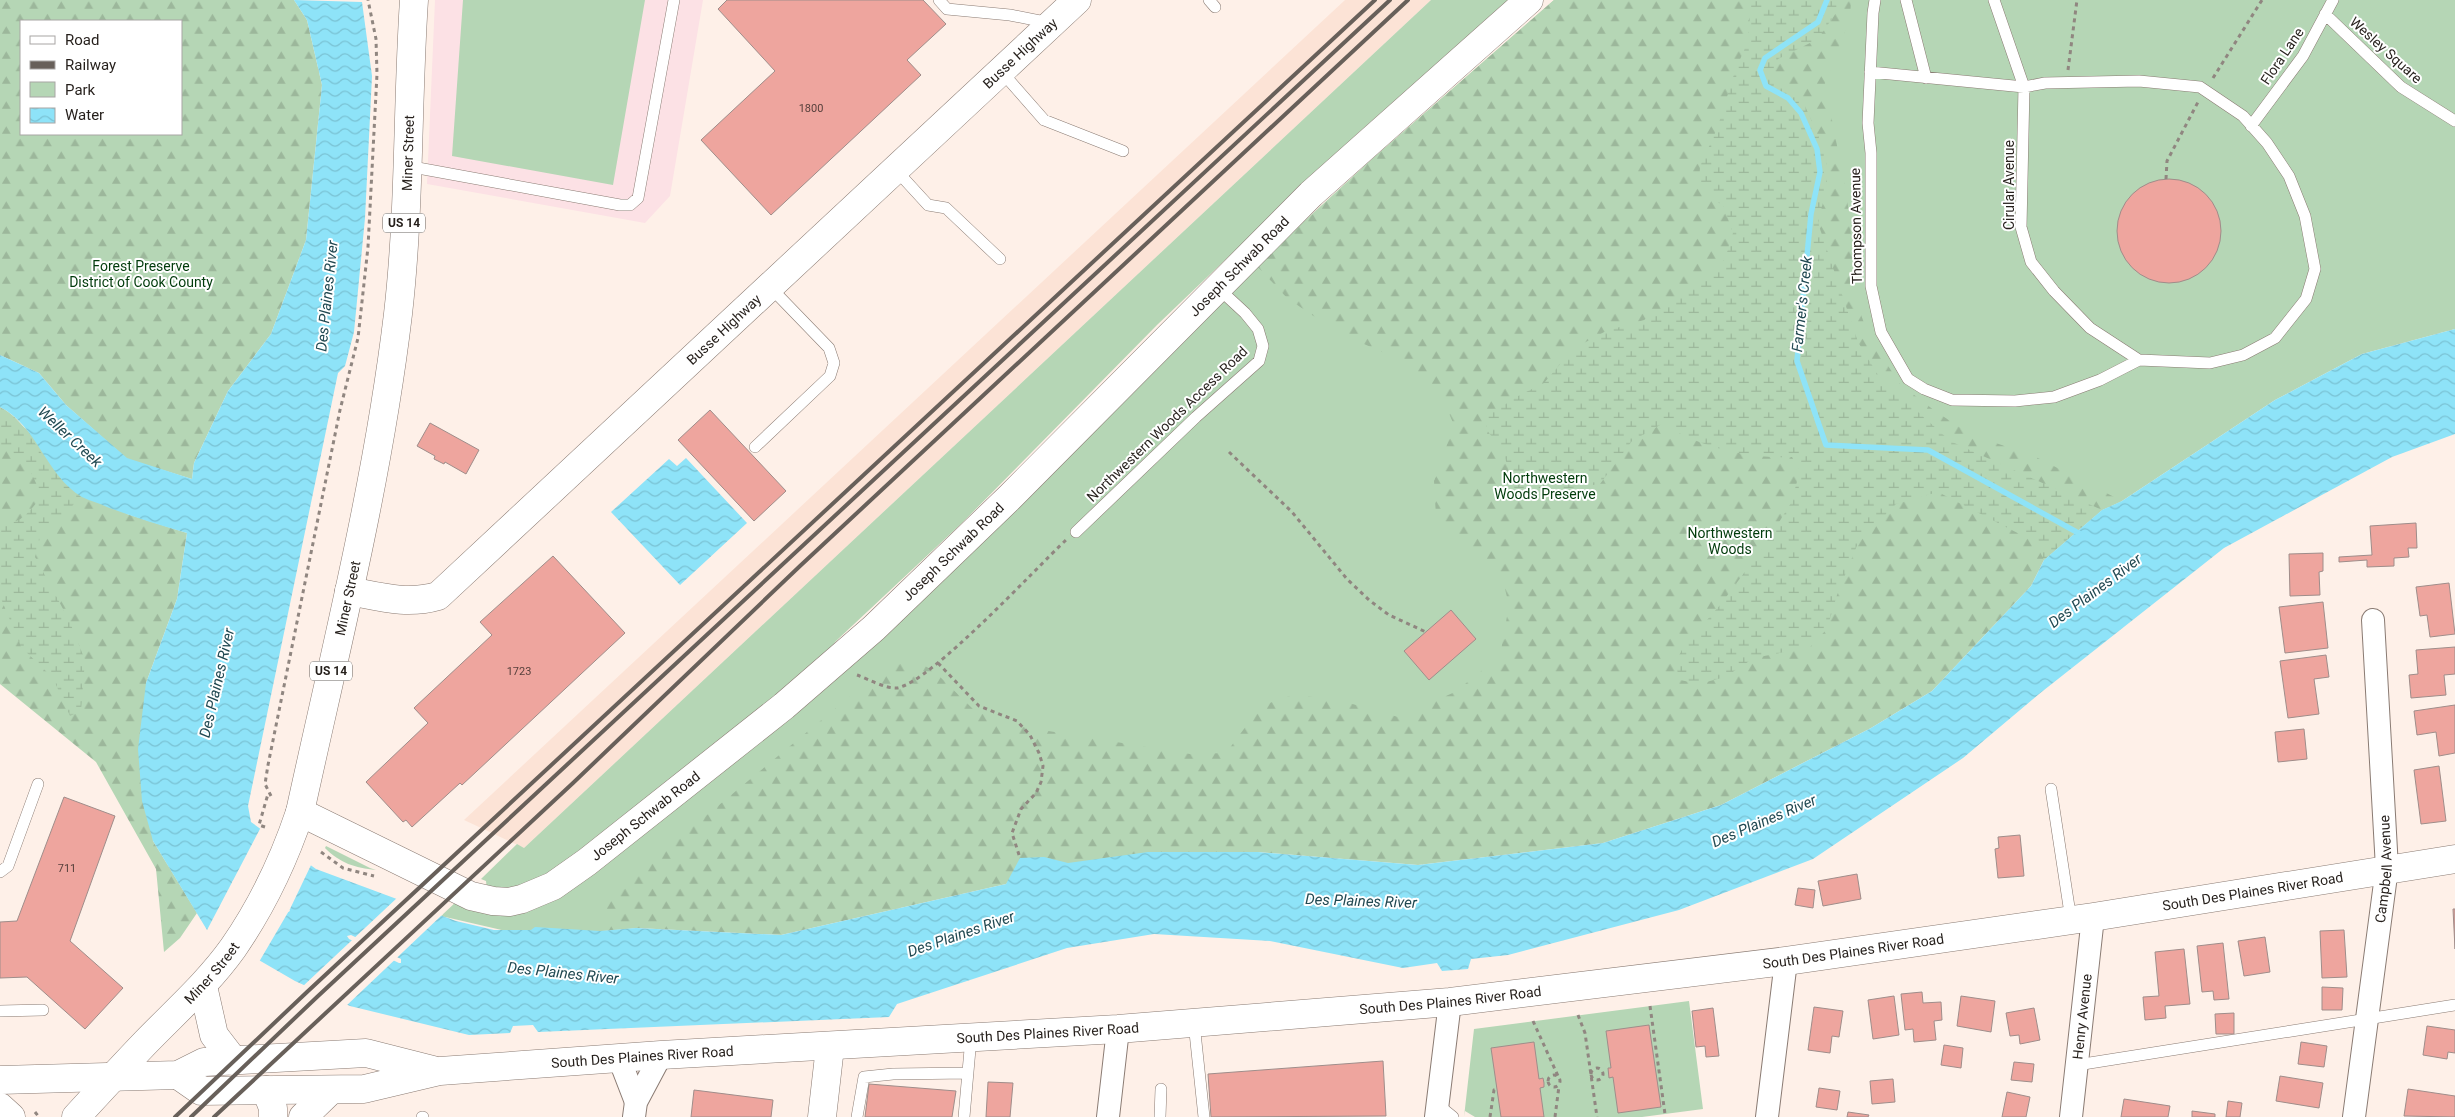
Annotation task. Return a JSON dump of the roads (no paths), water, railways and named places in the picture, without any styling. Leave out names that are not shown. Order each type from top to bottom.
[{"type":"main road","name":"Miner Street","points":[[76,1117],[203,986],[233,948],[264,897],[289,844],[300,812],[349,591],[388,386],[398,311],[407,166],[414,0]]},
{"type":"main road","name":"Busse Highway","points":[[349,591],[407,601],[421,601],[438,596],[1077,0]]},
{"type":"main road","name":"Joseph Schwab Road","points":[[300,812],[471,896],[493,901],[509,902],[522,900],[553,886],[587,862],[726,753],[874,628],[1010,496],[1310,194],[1529,0]]},
{"type":"main road","name":"South Des Plaines River Road","points":[[178,1075],[201,1091],[364,1089],[440,1072],[661,1055],[830,1047],[1118,1029],[1450,1002],[1786,961],[2082,918],[2387,868],[2455,859]]},
{"type":"main road","points":[[203,986],[214,1035],[234,1060]]},
{"type":"main road","points":[[822,1117],[830,1047]]},
{"type":"main road","name":"South Des Plaines River Road","points":[[0,1080],[178,1075],[204,1062],[366,1054],[440,1072]]},
{"type":"main road","points":[[266,1090],[273,1117]]},
{"type":"main road","points":[[303,1117],[331,1090]]},
{"type":"main road","points":[[0,1107],[23,1115]]},
{"type":"street","name":"Campbell Avenue","points":[[2354,1117],[2387,868],[2373,620]]},
{"type":"street","name":"Henry Avenue","points":[[2071,1117],[2077,1065],[2082,918]]},
{"type":"street","points":[[1767,1117],[1786,961]]},
{"type":"street","points":[[1442,1113],[1450,1002]]},
{"type":"street","points":[[1108,1117],[1118,1029]]},
{"type":"street","points":[[635,1109],[661,1055]]},
{"type":"street","points":[[619,1058],[635,1109]]},
{"type":"lane","points":[[407,166],[620,206],[630,205],[638,198],[674,0]]},
{"type":"lane","points":[[939,0],[947,9],[1010,15],[1052,23]]},
{"type":"lane","name":"Thompson Avenue","points":[[1875,0],[1868,123],[1871,286],[1881,332],[1908,379],[1924,389],[1952,400],[2015,401],[2054,397],[2100,380],[2139,360]]},
{"type":"lane","points":[[1906,0],[1926,78]]},
{"type":"lane","points":[[1994,0],[2024,87]]},
{"type":"lane","name":"Flora Lane","points":[[2251,126],[2303,56],[2332,0]]},
{"type":"lane","name":"Wesley Square","points":[[2325,14],[2402,87],[2455,121]]},
{"type":"lane","points":[[1001,71],[1044,120],[1123,151]]},
{"type":"lane","points":[[1870,72],[2024,87],[2044,83],[2139,81],[2200,87],[2243,116],[2268,143],[2289,176],[2305,216],[2315,269],[2306,298],[2275,338],[2243,355],[2210,363],[2139,360]]},
{"type":"lane","name":"Cirular Avenue","points":[[2024,87],[2021,228],[2032,262],[2054,291],[2090,328],[2139,360]]},
{"type":"lane","points":[[896,169],[928,206],[946,208],[1000,260]]},
{"type":"lane","points":[[756,447],[830,376],[834,363],[829,348],[770,287]]},
{"type":"lane","name":"Northwestern Woods Access Road","points":[[1076,532],[1196,417],[1259,361],[1262,346],[1258,329],[1245,313],[1218,288]]},
{"type":"lane","points":[[0,872],[8,866],[38,784]]},
{"type":"lane","points":[[2051,789],[2082,918]]},
{"type":"lane","points":[[2077,1065],[2455,1005]]},
{"type":"lane","points":[[0,1011],[43,1010]]},
{"type":"lane","points":[[1194,1023],[1204,1117]]},
{"type":"lane","points":[[964,1117],[971,1038]]},
{"type":"lane","points":[[857,1117],[864,1077],[893,1074],[968,1073]]},
{"type":"lane","points":[[1160,1117],[1161,1089]]},
{"type":"water","points":[[294,0],[362,2],[372,76],[365,218],[354,332],[345,366],[338,373],[248,806],[251,822],[316,869],[456,921],[494,930],[531,930],[535,927],[600,931],[636,928],[781,935],[1006,884],[1020,858],[1044,857],[1068,863],[1148,852],[1258,852],[1418,865],[1603,843],[1721,805],[1871,728],[1932,691],[2031,586],[2044,560],[2102,510],[2122,501],[2275,400],[2362,354],[2455,329],[2455,434],[2392,457],[2224,548],[2039,694],[1963,758],[1813,859],[1679,910],[1508,955],[1471,959],[1468,969],[1442,971],[1437,963],[1403,968],[1270,941],[1154,934],[1067,948],[897,1004],[889,1017],[538,1032],[533,1025],[513,1026],[510,1033],[469,1035],[350,1006],[295,981],[207,930],[153,841],[142,801],[138,749],[146,683],[177,599],[187,533],[82,497],[59,477],[33,438],[13,415],[0,407],[0,355],[39,373],[66,405],[127,458],[192,479],[194,463],[228,391],[271,334],[306,240],[322,85],[307,20]],"holes":[[[234,880],[290,910],[289,912],[232,882]],[[351,935],[401,959],[401,963],[349,939],[347,936]]]},
{"type":"water","points":[[686,458],[747,523],[680,585],[611,512],[669,459],[677,466]]},
{"type":"waterway","name":"Farmer's Creek","points":[[1827,0],[1818,22],[1765,58],[1760,70],[1766,86],[1788,98],[1801,113],[1817,149],[1820,172],[1811,214],[1797,361],[1826,445],[1928,450],[2082,535]]},
{"type":"railway","points":[[175,1117],[307,992],[1375,0]]},
{"type":"railway","points":[[191,1117],[317,997],[1390,0]]},
{"type":"railway","points":[[214,1117],[573,783],[800,566],[1408,0]]},
{"type":"park label","name":"Forest Preserve District of Cook County","points":[[141,274]]},
{"type":"park label","name":"Northwestern Woods Preserve","points":[[1545,486]]},
{"type":"park label","name":"Northwestern Woods","points":[[1730,542]]},
{"type":"water label","name":"Des Plaines River","points":[[327,296]]},
{"type":"water label","name":"Weller Creek","points":[[70,437]]},
{"type":"water label","name":"Des Plaines River","points":[[2095,591]]},
{"type":"water label","name":"Des Plaines River","points":[[217,683]]},
{"type":"water label","name":"Des Plaines River","points":[[1764,821]]},
{"type":"water label","name":"Des Plaines River","points":[[1361,901]]},
{"type":"water label","name":"Des Plaines River","points":[[961,934]]},
{"type":"water label","name":"Des Plaines River","points":[[563,973]]}]
